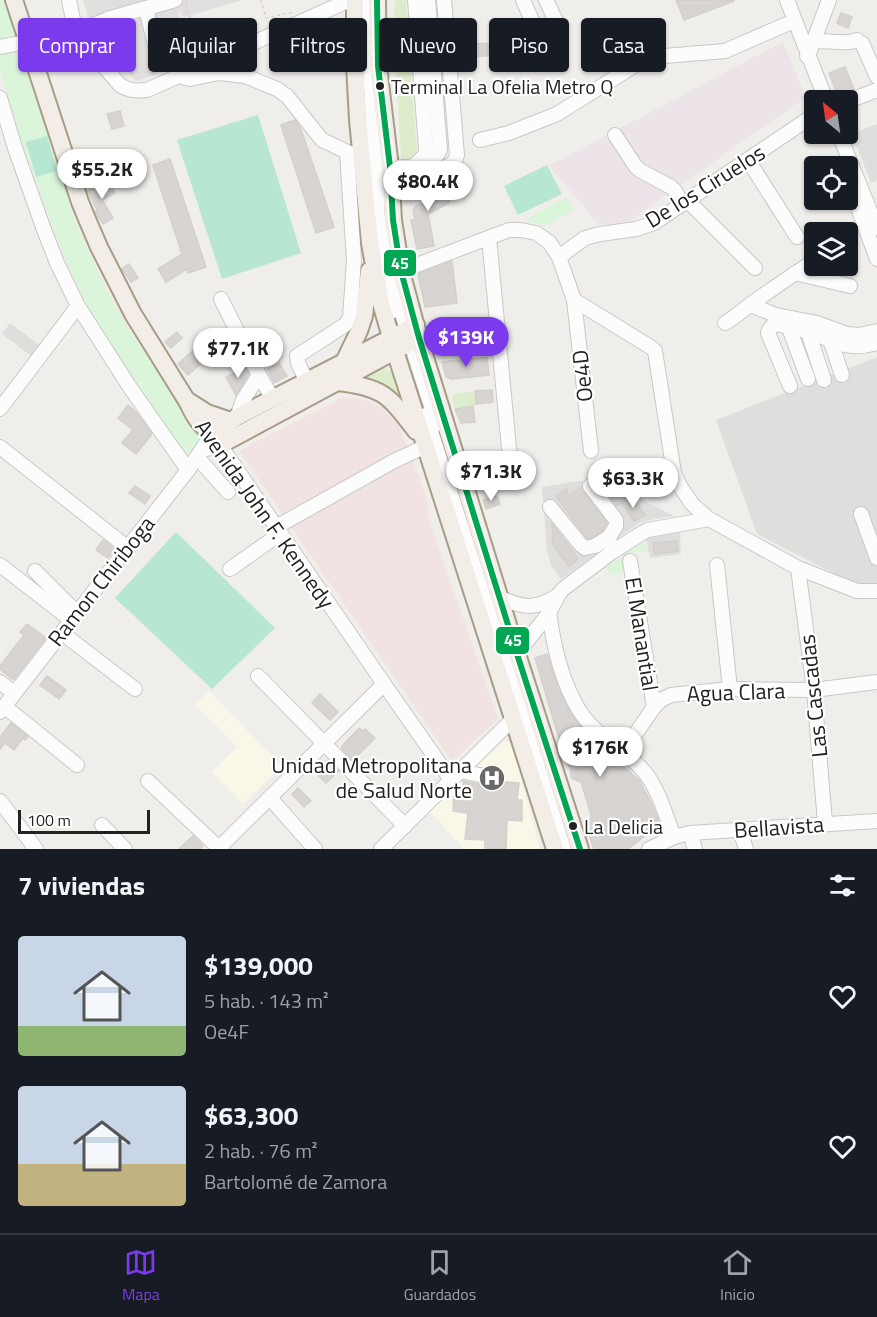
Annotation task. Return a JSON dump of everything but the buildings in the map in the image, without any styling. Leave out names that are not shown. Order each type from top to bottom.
[{"type":"main road","name":"Avenida John F. Kennedy","points":[[14,0],[19,18]]},
{"type":"main road","points":[[353,0],[355,65],[374,169],[393,220],[401,271],[405,338],[425,444],[555,849]]},
{"type":"main road","points":[[344,362],[359,331],[367,295],[378,66],[377,0]]},
{"type":"main road","name":"Avenida John F. Kennedy","points":[[36,72],[80,202],[99,247],[134,314],[198,420],[216,439]]},
{"type":"main road","points":[[370,243],[381,303],[405,338],[500,598],[580,849]]},
{"type":"main road","name":"Ramon Chiriboga","points":[[216,439],[234,419],[344,362],[405,338]]},
{"type":"main road","name":"Ramon Chiriboga","points":[[216,439],[337,382],[405,338]]},
{"type":"main road","points":[[337,382],[379,391],[394,402],[425,444]]},
{"type":"main road","points":[[188,401],[207,413],[234,419]]},
{"type":"street","points":[[69,0],[73,18]]},
{"type":"street","points":[[110,18],[175,0]]},
{"type":"street","points":[[257,42],[353,0]]},
{"type":"street","points":[[369,0],[374,169],[379,244],[387,287],[572,849]]},
{"type":"street","points":[[413,166],[422,160],[426,149],[415,0]]},
{"type":"street","points":[[374,169],[413,166],[434,159],[440,150],[428,0]]},
{"type":"street","points":[[374,169],[449,166],[455,161],[457,155],[444,0]]},
{"type":"street","points":[[523,0],[536,30],[556,21],[546,0]]},
{"type":"street","points":[[778,0],[787,24],[821,90]]},
{"type":"street","points":[[787,0],[814,90]]},
{"type":"street","points":[[804,57],[813,41],[829,0]]},
{"type":"street","points":[[146,9],[148,18]]},
{"type":"street","points":[[480,140],[509,133],[557,114],[637,64],[664,56],[725,51],[787,24]]},
{"type":"street","points":[[813,41],[859,42],[877,77]]},
{"type":"street","points":[[0,47],[18,43]]},
{"type":"street","points":[[108,72],[126,89],[137,91],[147,90],[187,72]]},
{"type":"street","points":[[180,75],[190,79],[219,72],[246,76],[277,89],[287,96],[322,140],[374,169],[438,175]]},
{"type":"street","points":[[858,97],[877,90]]},
{"type":"street","name":"Avenida John F. Kennedy","points":[[0,98],[43,227],[78,306],[129,386],[188,470]]},
{"type":"street","name":"De los Ciruelos","points":[[559,257],[585,238],[636,229],[654,223],[804,122]]},
{"type":"street","points":[[615,135],[636,167],[671,187],[684,203],[755,268]]},
{"type":"street","points":[[843,144],[876,221]]},
{"type":"street","points":[[0,150],[15,148]]},
{"type":"street","points":[[748,160],[797,237]]},
{"type":"street","points":[[374,169],[386,188],[388,243],[405,338],[564,849]]},
{"type":"street","points":[[307,382],[297,356],[345,325],[350,318],[354,260],[374,169]]},
{"type":"street","points":[[858,208],[877,259]]},
{"type":"street","points":[[401,271],[509,230],[536,233],[549,242],[559,257]]},
{"type":"street","points":[[489,238],[511,469]]},
{"type":"street","name":"Oe4D","points":[[559,257],[574,300],[591,451]]},
{"type":"street","points":[[725,323],[804,267]]},
{"type":"street","points":[[795,273],[850,286]]},
{"type":"street","points":[[221,299],[273,399]]},
{"type":"street","points":[[574,300],[655,351],[674,473],[692,504],[709,519],[798,568],[857,591],[876,587]]},
{"type":"street","points":[[750,305],[776,315],[817,323],[847,334],[858,335],[877,331]]},
{"type":"street","points":[[0,409],[78,306]]},
{"type":"street","points":[[790,386],[768,333],[774,325],[808,332],[845,346],[877,343]]},
{"type":"street","points":[[789,327],[808,379]]},
{"type":"street","points":[[808,332],[824,380]]},
{"type":"street","points":[[831,342],[842,375]]},
{"type":"street","points":[[234,419],[259,375]]},
{"type":"street","name":"Avenida John F. Kennedy","points":[[216,439],[384,684],[455,776]]},
{"type":"street","name":"Ramon Chiriboga","points":[[2,709],[200,454],[216,439]]},
{"type":"street","points":[[230,568],[278,530],[425,444]]},
{"type":"street","points":[[0,447],[128,548]]},
{"type":"street","points":[[200,454],[228,492]]},
{"type":"street","points":[[550,507],[585,548],[602,543],[616,526],[616,520],[590,486]]},
{"type":"street","points":[[861,514],[877,558]]},
{"type":"street","points":[[500,598],[527,607],[544,604],[612,552],[642,533],[709,519]]},
{"type":"street","points":[[609,537],[612,552]]},
{"type":"street","name":"El Manantial","points":[[630,561],[654,707]]},
{"type":"street","points":[[0,565],[74,616]]},
{"type":"street","points":[[717,565],[730,689]]},
{"type":"street","name":"Las Cascadas","points":[[798,568],[814,690],[825,823]]},
{"type":"street","points":[[35,571],[74,616]]},
{"type":"street","points":[[517,654],[549,613],[559,594]]},
{"type":"street","points":[[549,613],[560,666],[579,710],[594,728],[641,768],[654,786],[674,837]]},
{"type":"street","points":[[62,633],[135,689]]},
{"type":"street","points":[[258,676],[405,826]]},
{"type":"street","points":[[0,682],[14,693]]},
{"type":"street","name":"Agua Clara","points":[[623,752],[654,707],[671,695],[730,689],[814,690],[877,682]]},
{"type":"street","points":[[148,781],[219,849],[384,684]]},
{"type":"street","points":[[2,709],[78,765]]},
{"type":"street","points":[[381,849],[513,719]]},
{"type":"street","points":[[455,776],[485,776]]},
{"type":"street","points":[[270,798],[315,849]]},
{"type":"street","points":[[0,801],[36,849]]},
{"type":"street","name":"Bellavista","points":[[649,849],[674,837],[690,833],[877,821]]},
{"type":"street","points":[[102,825],[125,849]]},
{"type":"street","points":[[740,830],[746,849]]},
{"type":"street","points":[[690,833],[695,849]]},
{"type":"path","points":[[186,0],[190,18]]},
{"type":"path","points":[[261,0],[266,18],[298,11]]},
{"type":"shaded area","points":[[83,0],[243,0],[184,17],[178,11],[179,18],[148,18],[148,72],[158,72],[136,81],[128,72],[136,72],[136,18],[89,18]]},
{"type":"shaded area","points":[[783,42],[804,92],[804,98],[628,222],[599,225],[549,166]]},
{"type":"shaded area","points":[[877,124],[877,180],[871,183],[856,144],[858,144],[858,132]]},
{"type":"shaded area","points":[[10,323],[42,347],[34,358],[2,334]]},
{"type":"shaded area","points":[[877,357],[877,585],[850,582],[757,534],[716,420]]},
{"type":"shaded area","points":[[350,397],[381,407],[398,424],[427,498],[428,517],[498,719],[452,761],[239,451],[339,399]]},
{"type":"shaded area","points":[[579,481],[621,485],[635,496],[674,516],[639,523],[561,579],[551,566],[547,549],[542,487]]},
{"type":"shaded area","points":[[672,532],[680,533],[681,554],[650,558],[646,539]]},
{"type":"shaded area","points":[[209,691],[282,766],[243,804],[211,772],[237,747],[195,704]]},
{"type":"shaded area","name":"Unidad Metropolitana de Salud Norte","points":[[502,741],[512,745],[540,849],[464,849],[429,811]]},
{"type":"green space","points":[[0,0],[6,0],[18,37],[18,72],[29,72],[72,213],[104,285],[127,327],[178,402],[205,435],[186,456],[127,372],[94,318],[65,259],[21,140],[0,71]]},
{"type":"green space","points":[[395,0],[406,0],[407,18],[394,18]]},
{"type":"green space","points":[[396,72],[411,72],[417,151],[409,159],[401,158]]},
{"type":"green space","points":[[258,115],[301,253],[222,279],[177,140]]},
{"type":"green space","points":[[47,136],[57,171],[36,177],[26,142]]},
{"type":"green space","points":[[547,165],[562,194],[518,215],[504,186]]},
{"type":"green space","points":[[566,197],[574,210],[544,227],[526,219]]},
{"type":"green space","points":[[384,368],[392,372],[398,395],[362,379]]},
{"type":"green space","points":[[474,391],[476,405],[455,408],[452,398],[454,394]]},
{"type":"green space","points":[[176,532],[275,628],[212,689],[115,598]]},
{"type":"green space","points":[[644,541],[646,553],[637,551],[630,555],[629,572],[611,575],[607,567]]},
{"type":"transit line","name":"45","points":[[377,0],[378,66],[390,167],[393,220],[401,271],[419,338],[580,849]]},
{"type":"place","name":"Terminal La Ofelia Metro Q","points":[[380,86]]},
{"type":"place","name":"Unidad Metropolitana de Salud Norte","points":[[492,778]]},
{"type":"place","name":"La Delicia","points":[[573,826]]}]
